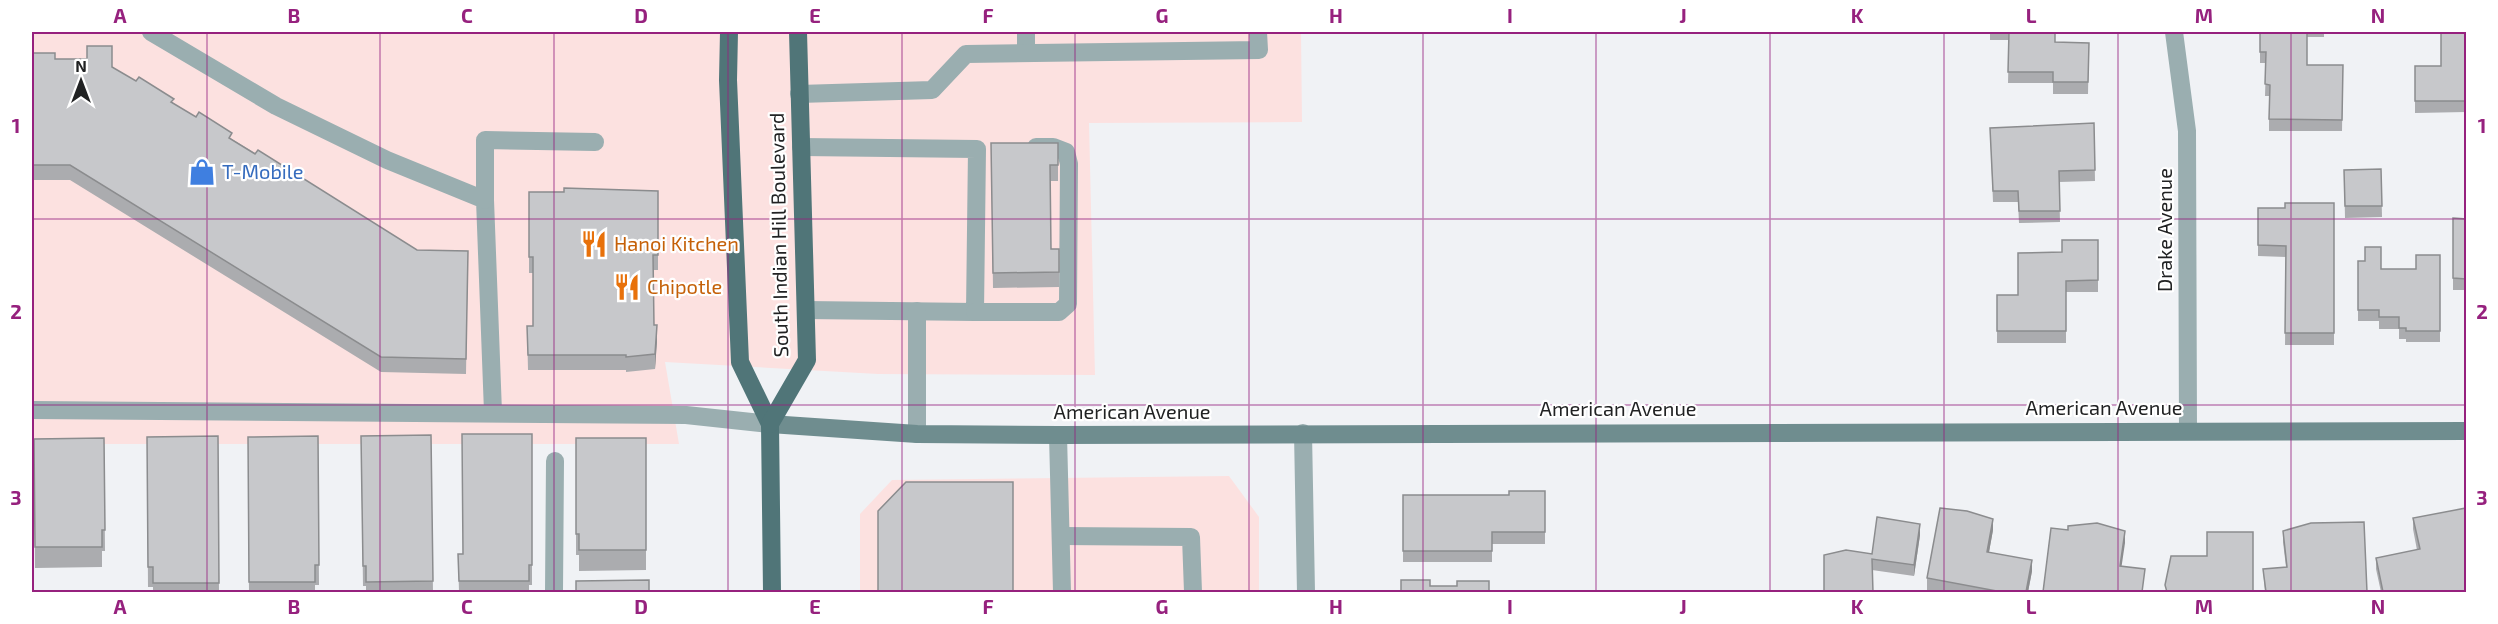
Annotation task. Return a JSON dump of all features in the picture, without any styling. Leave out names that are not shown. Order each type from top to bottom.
[{"type":"main road","name":"South Indian Hill Boulevard","points":[[729,32],[740,362],[770,424]]},
{"type":"main road","name":"South Indian Hill Boulevard","points":[[770,424],[807,360],[798,32]]},
{"type":"main road","points":[[770,424],[772,592]]},
{"type":"street","points":[[151,32],[276,106],[387,160],[485,200]]},
{"type":"street","points":[[1026,32],[1026,53]]},
{"type":"street","points":[[799,94],[932,90],[966,54],[1258,50],[1258,32]]},
{"type":"street","name":"Drake Avenue","points":[[2174,32],[2187,132],[2188,430]]},
{"type":"street","points":[[493,412],[485,140],[595,142]]},
{"type":"street","points":[[801,147],[999,148]]},
{"type":"street","points":[[806,310],[1059,312],[1068,304],[1069,164],[1066,152],[1053,147],[1021,148]]},
{"type":"street","points":[[975,312],[977,149]]},
{"type":"street","points":[[917,311],[917,434]]},
{"type":"street","points":[[32,410],[686,415],[770,424]]},
{"type":"street","name":"American Avenue","points":[[770,424],[917,434],[1058,435],[2466,430]]},
{"type":"street","points":[[1303,433],[1306,592]]},
{"type":"street","points":[[1058,435],[1062,592]]},
{"type":"street","points":[[554,592],[555,461]]},
{"type":"street","points":[[1061,536],[1191,537],[1193,592]]},
{"type":"shaded area","points":[[32,32],[1301,32],[1302,122],[1089,123],[1095,375],[878,374],[665,362],[679,444],[32,444]]},
{"type":"shaded area","points":[[1229,476],[1259,517],[1259,592],[860,592],[860,514],[892,480]]},
{"type":"building","points":[[2009,32],[2055,32],[2055,42],[2089,43],[2088,82],[2053,82],[2053,72],[2008,72]]},
{"type":"building","points":[[2260,32],[2307,32],[2307,65],[2343,65],[2342,120],[2269,119],[2270,85],[2265,84],[2266,52],[2260,52]]},
{"type":"building","points":[[2441,32],[2466,32],[2466,101],[2415,101],[2415,66],[2441,66]]},
{"type":"building","points":[[87,46],[112,46],[112,67],[136,81],[139,77],[174,99],[171,102],[196,117],[199,112],[232,133],[229,138],[255,154],[258,150],[417,250],[468,251],[466,359],[381,357],[70,165],[32,165],[32,53],[55,53],[55,59],[87,59]]},
{"type":"building","points":[[2094,123],[2095,170],[2059,171],[2060,211],[2019,211],[2018,191],[1993,191],[1990,128]]},
{"type":"building","points":[[991,143],[1058,143],[1058,165],[1050,165],[1051,249],[1059,249],[1059,272],[993,273]]},
{"type":"building","points":[[2381,169],[2382,206],[2345,206],[2344,170]]},
{"type":"building","points":[[564,188],[658,191],[658,255],[653,255],[654,325],[657,325],[655,354],[626,357],[626,355],[528,355],[527,326],[533,326],[533,257],[529,257],[529,192],[564,192]]},
{"type":"building","points":[[2285,203],[2334,203],[2334,333],[2285,333],[2286,246],[2258,245],[2258,208],[2285,208]]},
{"type":"building","points":[[2453,218],[2466,219],[2466,279],[2453,278]]},
{"type":"building","points":[[2062,240],[2098,240],[2098,280],[2066,281],[2066,331],[1997,331],[1997,295],[2018,295],[2018,253],[2062,252]]},
{"type":"building","points":[[2365,247],[2381,247],[2381,269],[2416,269],[2416,255],[2440,255],[2440,331],[2406,331],[2406,328],[2399,328],[2399,317],[2379,317],[2379,310],[2358,310],[2358,261],[2365,261]]},
{"type":"building","points":[[462,434],[532,434],[532,565],[529,565],[529,581],[459,581],[458,554],[463,554]]},
{"type":"building","points":[[431,435],[433,581],[366,582],[366,566],[363,566],[361,436]]},
{"type":"building","points":[[218,436],[219,583],[153,583],[153,567],[148,567],[147,437]]},
{"type":"building","points":[[318,436],[319,565],[315,565],[315,582],[249,582],[248,437]]},
{"type":"building","points":[[104,438],[105,530],[102,530],[102,547],[35,547],[34,439]]},
{"type":"building","points":[[576,438],[646,438],[646,550],[579,550],[579,534],[576,534]]},
{"type":"building","points":[[906,482],[1013,482],[1013,592],[878,592],[878,511]]},
{"type":"building","points":[[1509,491],[1545,491],[1545,532],[1492,532],[1492,551],[1403,551],[1403,495],[1509,495]]},
{"type":"building","points":[[1940,508],[1967,511],[1993,519],[1987,552],[2032,560],[2026,592],[2002,592],[1927,578]]},
{"type":"building","points":[[2466,508],[2466,592],[2383,592],[2376,558],[2420,549],[2413,518]]},
{"type":"building","points":[[1877,517],[1920,524],[1914,565],[1872,559],[1873,592],[1824,592],[1824,555],[1846,550],[1872,554]]},
{"type":"building","points":[[2364,522],[2367,592],[2266,592],[2263,569],[2287,567],[2283,531],[2311,523]]},
{"type":"building","points":[[2097,523],[2125,531],[2120,566],[2145,569],[2142,592],[2043,592],[2051,528],[2068,530],[2068,526]]},
{"type":"building","points":[[2207,532],[2253,532],[2253,592],[2167,592],[2165,585],[2171,556],[2207,556]]},
{"type":"building","points":[[649,580],[649,592],[576,592],[576,581]]},
{"type":"building","points":[[1401,580],[1430,580],[1430,586],[1457,586],[1457,581],[1489,581],[1489,592],[1401,592]]},
{"type":"place","name":"T-Mobile","points":[[202,172]]},
{"type":"place","name":"Hanoi Kitchen","points":[[594,244]]},
{"type":"place","name":"Chipotle","points":[[627,287]]}]
